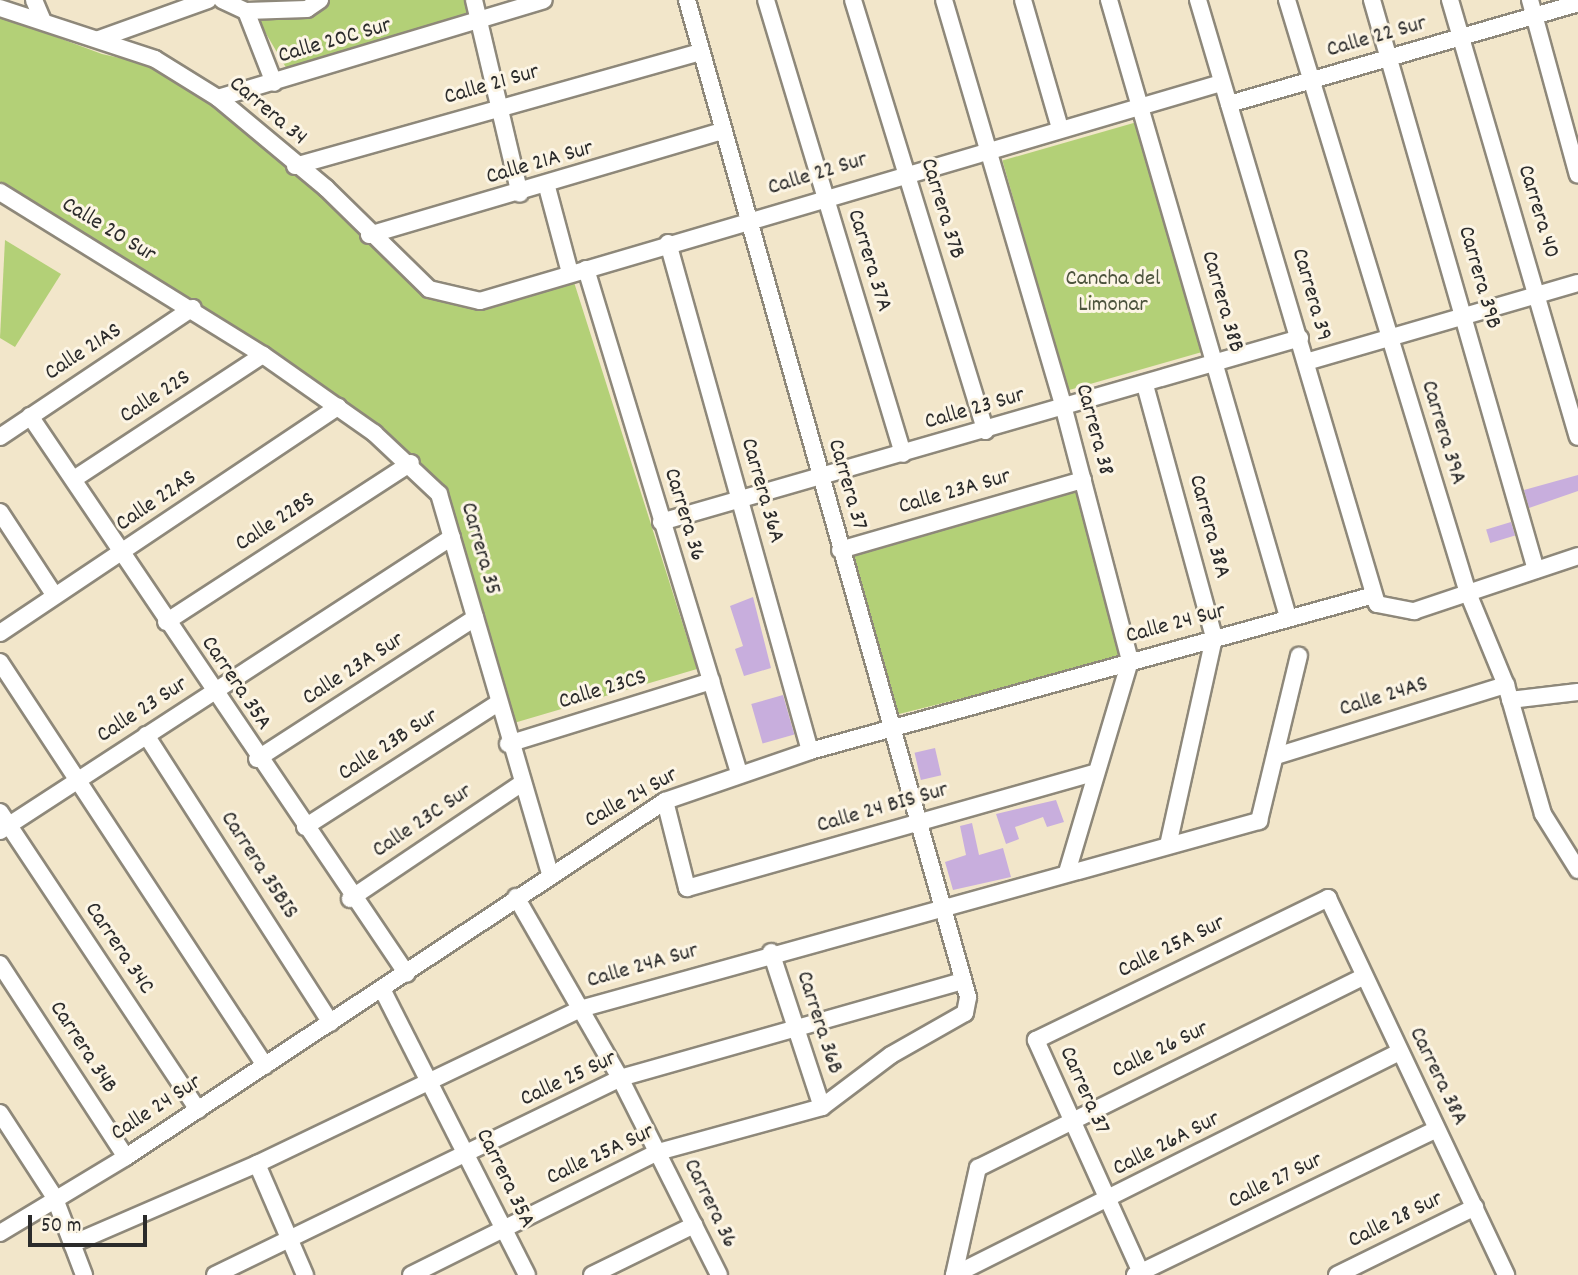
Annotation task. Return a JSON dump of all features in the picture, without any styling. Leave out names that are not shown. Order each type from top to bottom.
[{"type":"street","points":[[100,39],[208,0]]},
{"type":"street","points":[[222,0],[246,11],[307,9],[320,0]]},
{"type":"street","points":[[474,0],[520,194]]},
{"type":"street","name":"Calle 20C Sur","points":[[218,98],[544,0]]},
{"type":"street","name":"Carrera 37","points":[[687,0],[963,981],[965,1013],[891,1055],[822,1107]]},
{"type":"street","name":"Carrera 37A","points":[[766,0],[903,454]]},
{"type":"street","name":"Carrera 37B","points":[[853,0],[986,431]]},
{"type":"street","name":"Carrera 38","points":[[944,0],[990,148],[1064,409],[1130,661]]},
{"type":"street","points":[[1023,0],[1060,128]]},
{"type":"street","name":"Carrera 38B","points":[[1109,0],[1288,617]]},
{"type":"street","name":"Carrera 39","points":[[1198,0],[1376,600]]},
{"type":"street","name":"Carrera 39A","points":[[1287,0],[1388,339],[1468,593],[1508,692],[1544,814],[1578,870]]},
{"type":"street","name":"Carrera 39B","points":[[1372,0],[1466,317],[1536,570]]},
{"type":"street","name":"Carrera 40","points":[[1450,0],[1578,437]]},
{"type":"street","name":"Calle 22 Sur","points":[[1229,104],[1460,37],[1532,8],[1578,3]]},
{"type":"street","name":"Carrera 34","points":[[0,8],[41,7],[100,39],[155,59],[218,98],[429,289]]},
{"type":"street","points":[[1532,8],[1578,175]]},
{"type":"street","points":[[246,11],[274,83]]},
{"type":"street","name":"Calle 21 Sur","points":[[295,166],[701,52]]},
{"type":"street","name":"Calle 22 Sur","points":[[429,289],[480,301],[906,172],[1221,83]]},
{"type":"street","name":"Calle 21A Sur","points":[[369,235],[547,187],[723,131]]},
{"type":"street","name":"Carrera 36","points":[[547,187],[578,271],[661,522],[739,773]]},
{"type":"street","name":"Calle 20 Sur","points":[[0,192],[193,309]]},
{"type":"street","name":"Carrera 36A","points":[[668,243],[810,751]]},
{"type":"street","points":[[1306,362],[1578,283]]},
{"type":"street","name":"Carrera 35","points":[[193,309],[338,407],[411,463],[439,494],[508,744],[550,873]]},
{"type":"street","name":"Calle 21AS","points":[[0,437],[193,309]]},
{"type":"street","name":"Calle 23 Sur","points":[[661,522],[1064,409],[1300,338]]},
{"type":"street","name":"Calle 22S","points":[[74,479],[263,355]]},
{"type":"street","name":"Carrera 38A","points":[[1145,385],[1214,638],[1168,845]]},
{"type":"street","name":"Calle 22AS","points":[[0,633],[338,407]]},
{"type":"street","name":"Carrera 35A","points":[[30,416],[350,899],[407,974]]},
{"type":"street","name":"Calle 22BS","points":[[166,622],[411,463]]},
{"type":"street","name":"Calle 23A Sur","points":[[840,550],[1083,480]]},
{"type":"street","points":[[0,512],[55,596]]},
{"type":"street","name":"Calle 23 Sur","points":[[3,823],[74,783],[453,537]]},
{"type":"street","name":"Calle 24 Sur","points":[[0,1233],[54,1196],[126,1157],[383,991],[550,873],[665,801],[739,773],[810,751],[892,731],[1288,617],[1376,600],[1414,611],[1578,556]]},
{"type":"street","name":"Calle 23A Sur","points":[[257,759],[475,618]]},
{"type":"street","points":[[1276,756],[1299,656]]},
{"type":"street","points":[[1067,873],[1091,774],[1130,661]]},
{"type":"street","points":[[0,662],[74,783],[265,1066]]},
{"type":"street","name":"Calle 23CS","points":[[508,744],[710,681]]},
{"type":"street","name":"Calle 24AS","points":[[1276,756],[1508,692],[1578,692]]},
{"type":"street","name":"Calle 23B Sur","points":[[305,828],[498,702]]},
{"type":"street","name":"Carrera 35BIS","points":[[146,735],[331,1023]]},
{"type":"street","name":"Calle 24A Sur","points":[[72,1244],[257,1164],[580,1009],[771,952],[943,909],[1259,821],[1276,756]]},
{"type":"street","name":"Calle 24 BIS Sur","points":[[665,801],[687,888],[1091,774]]},
{"type":"street","name":"Calle 23C Sur","points":[[350,899],[522,783]]},
{"type":"street","name":"Carrera 34C","points":[[3,823],[198,1110]]},
{"type":"street","name":"Carrera 36","points":[[516,897],[620,1078],[719,1275]]},
{"type":"street","name":"Carrera 38A","points":[[1328,898],[1506,1275]]},
{"type":"street","name":"Calle 25A Sur","points":[[1036,1040],[1328,898]]},
{"type":"street","name":"Carrera 36B","points":[[771,952],[822,1107]]},
{"type":"street","name":"Carrera 34B","points":[[0,964],[126,1157]]},
{"type":"street","name":"Calle 26 Sur","points":[[954,1275],[978,1168],[1364,975]]},
{"type":"street","name":"Calle 25 Sur","points":[[215,1275],[291,1243],[620,1078],[963,981]]},
{"type":"street","name":"Carrera 35A","points":[[383,991],[527,1275]]},
{"type":"street","name":"Carrera 37","points":[[1036,1040],[1139,1274]]},
{"type":"street","name":"Calle 26A Sur","points":[[954,1275],[1108,1201],[1399,1052]]},
{"type":"street","name":"Calle 25A Sur","points":[[411,1275],[658,1152],[822,1107]]},
{"type":"street","points":[[0,1113],[54,1196],[84,1275]]},
{"type":"street","name":"Calle 27 Sur","points":[[1139,1274],[1437,1129]]},
{"type":"street","points":[[257,1164],[305,1275]]},
{"type":"street","name":"Calle 28 Sur","points":[[1337,1275],[1475,1207]]},
{"type":"street","points":[[592,1275],[694,1225]]},
{"type":"green space","points":[[329,0],[469,0],[473,23],[288,71],[255,15],[311,13]]},
{"type":"green space","points":[[0,16],[102,54],[160,67],[220,105],[325,192],[425,289],[481,307],[573,279],[697,669],[507,725],[443,491],[373,427],[0,190]]},
{"type":"green space","name":"Cancha del Limonar","points":[[1137,122],[1203,352],[1068,390],[1002,161]]},
{"type":"green space","points":[[5,240],[61,274],[15,347],[0,338]]},
{"type":"green space","points":[[1078,487],[1121,659],[889,717],[846,545]]},
{"type":"building","points":[[1578,475],[1578,491],[1529,508],[1524,490]]},
{"type":"building","points":[[1511,522],[1515,535],[1490,543],[1486,530]]},
{"type":"building","points":[[753,597],[771,668],[744,676],[735,649],[743,646],[730,606]]},
{"type":"building","points":[[783,695],[794,734],[763,744],[751,704]]},
{"type":"building","points":[[935,748],[941,775],[921,780],[915,753]]},
{"type":"building","points":[[1056,800],[1064,822],[1047,827],[1043,817],[1015,827],[1019,839],[1006,844],[996,814]]},
{"type":"building","points":[[972,823],[979,855],[1003,848],[1011,877],[953,890],[945,862],[966,855],[960,826]]}]
